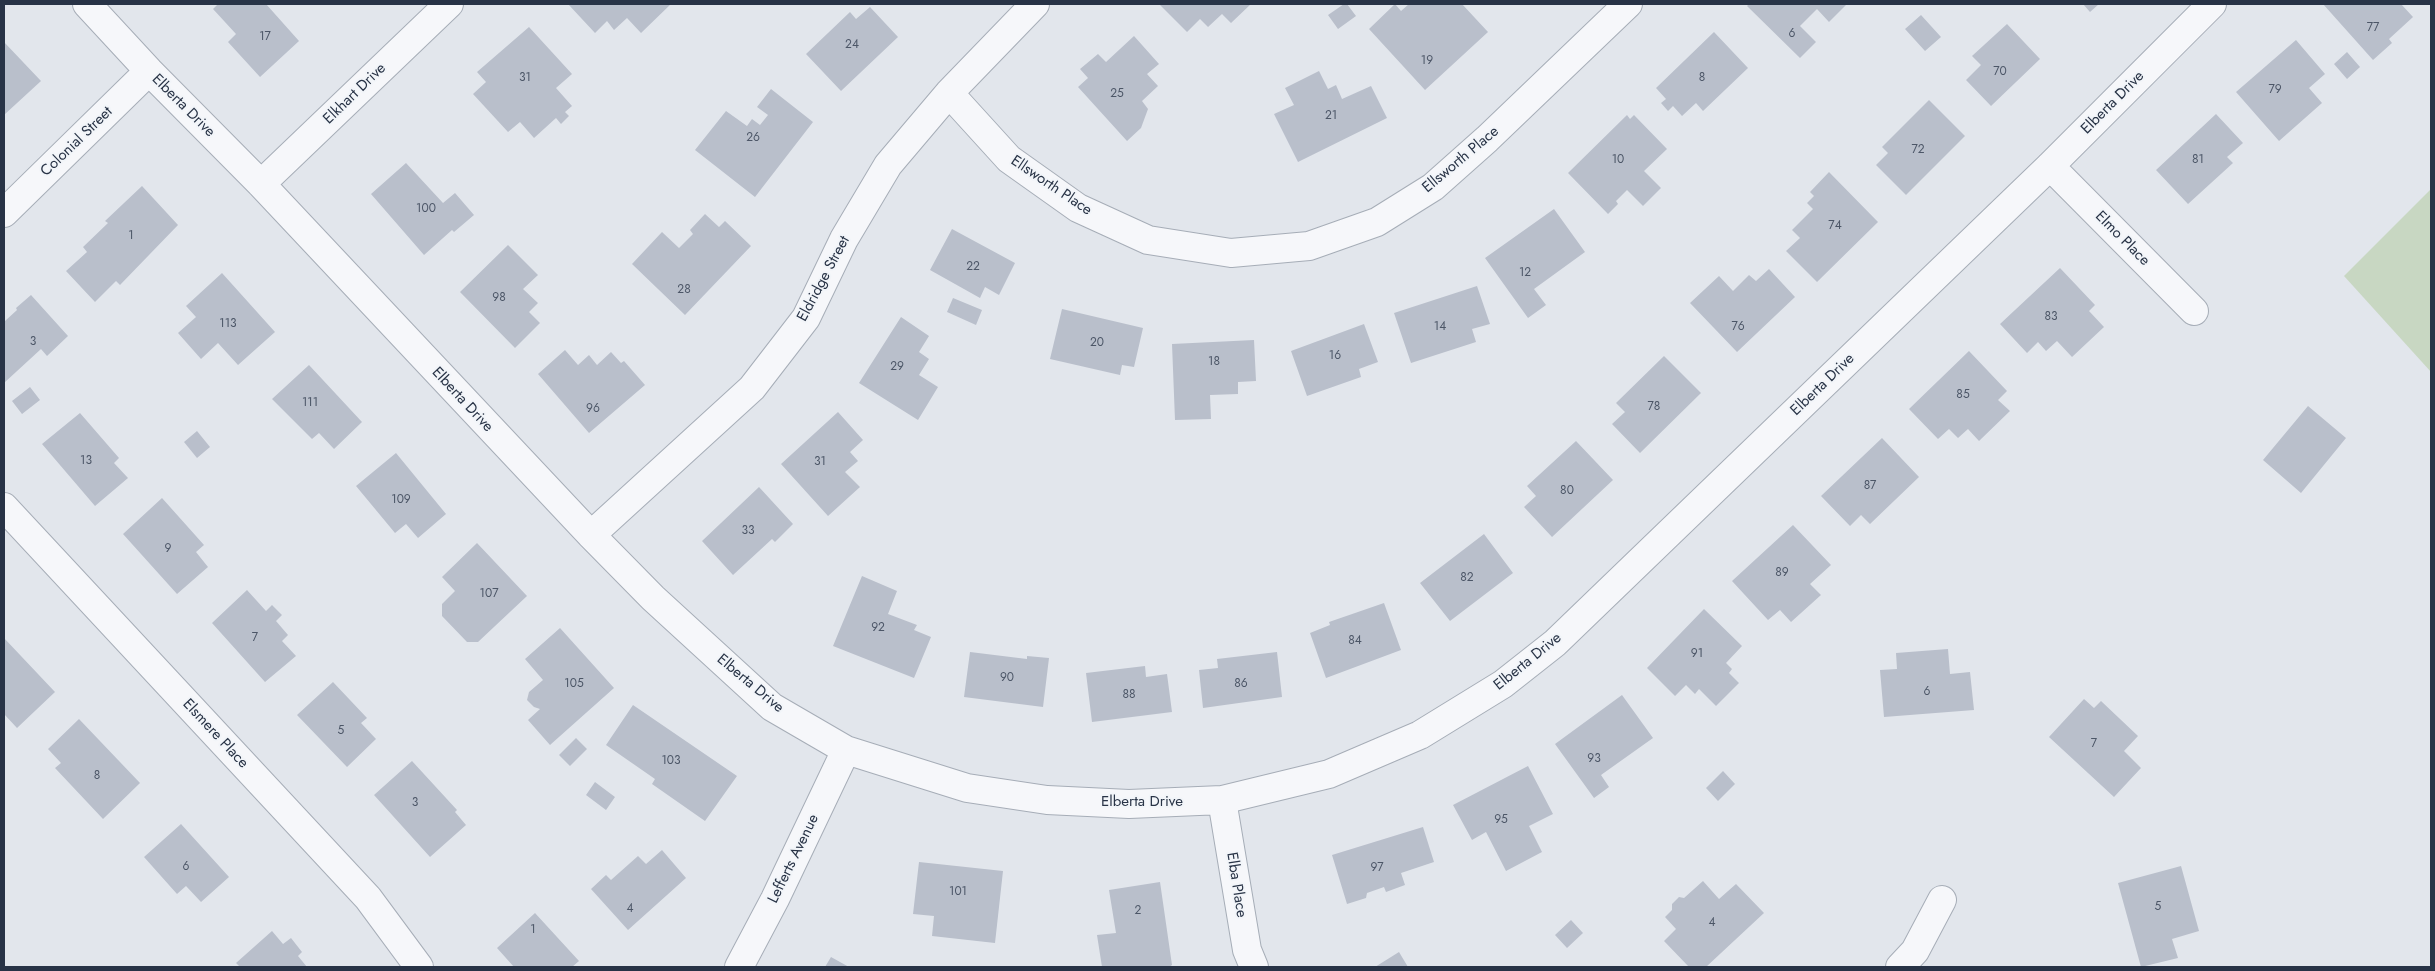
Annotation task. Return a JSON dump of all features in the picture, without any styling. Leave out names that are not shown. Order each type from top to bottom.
[{"type":"street","name":"Elberta Drive","points":[[88,4],[149,71],[261,184],[591,535],[653,598],[772,706],[846,750],[967,788],[1047,800],[1129,804],[1222,800],[1329,774],[1420,735],[1503,684],[1555,642],[2050,166],[2212,4]]},
{"type":"street","name":"Elkhart Drive","points":[[261,184],[449,4]]},
{"type":"street","name":"Eldridge Street","points":[[591,535],[752,388],[806,318],[844,239],[888,166],[950,93],[1006,32],[1035,4]]},
{"type":"street","name":"Ellsworth Place","points":[[950,93],[1009,159],[1078,208],[1148,240],[1231,253],[1310,246],[1377,222],[1433,187],[1487,140],[1628,4]]},
{"type":"street","name":"Colonial Street","points":[[4,213],[149,71]]},
{"type":"street","name":"Elmo Place","points":[[2050,166],[2194,311]]},
{"type":"street","name":"Elsmere Place","points":[[4,507],[368,898],[419,967]]},
{"type":"street","name":"Lefferts Avenue","points":[[739,967],[775,900],[846,750]]},
{"type":"street","name":"Elba Place","points":[[1222,800],[1247,950],[1254,967]]},
{"type":"street","points":[[1900,967],[1915,951],[1942,900]]},
{"type":"green space","points":[[2431,189],[2431,372],[2344,276]]},
{"type":"building","points":[[218,4],[266,4],[299,41],[260,77],[228,42],[236,34],[213,9]]},
{"type":"building","points":[[568,4],[671,4],[641,33],[627,18],[614,30],[607,21],[595,33]]},
{"type":"building","points":[[1161,4],[1251,4],[1231,23],[1222,14],[1208,27],[1200,19],[1187,32]]},
{"type":"building","points":[[1344,4],[1347,4],[1356,16],[1338,29],[1328,15]]},
{"type":"building","points":[[1395,4],[1401,11],[1409,4],[1462,4],[1488,32],[1425,90],[1369,29]]},
{"type":"building","points":[[1749,4],[1847,4],[1829,22],[1817,9],[1800,26],[1816,42],[1800,58],[1747,6]]},
{"type":"building","points":[[2083,4],[2099,4],[2090,12]]},
{"type":"building","points":[[2323,4],[2401,4],[2413,17],[2389,39],[2392,43],[2373,60]]},
{"type":"building","points":[[870,7],[898,37],[841,91],[806,54],[850,12],[856,19]]},
{"type":"building","points":[[1921,15],[1941,37],[1925,51],[1905,29]]},
{"type":"building","points":[[2007,24],[2040,59],[1991,106],[1966,80],[1981,65],[1972,56]]},
{"type":"building","points":[[529,27],[572,74],[556,88],[572,106],[565,112],[569,116],[561,124],[556,118],[534,138],[520,122],[508,132],[473,94],[486,82],[477,72]]},
{"type":"building","points":[[1714,32],[1748,68],[1703,111],[1696,103],[1682,116],[1673,106],[1668,111],[1661,103],[1666,99],[1656,88]]},
{"type":"building","points":[[1134,36],[1159,64],[1147,74],[1158,86],[1142,101],[1148,109],[1141,128],[1127,141],[1078,87],[1088,78],[1080,69],[1098,54],[1106,62]]},
{"type":"building","points":[[2296,40],[2325,74],[2309,88],[2322,103],[2279,141],[2236,92]]},
{"type":"building","points":[[4,42],[41,81],[4,115]]},
{"type":"building","points":[[2347,52],[2360,67],[2347,79],[2334,64]]},
{"type":"building","points":[[1319,71],[1328,89],[1336,85],[1342,99],[1371,86],[1387,118],[1298,162],[1274,114],[1294,105],[1285,88]]},
{"type":"building","points":[[771,89],[813,122],[755,197],[695,150],[726,111],[747,126],[752,119],[760,125],[768,115],[757,107]]},
{"type":"building","points":[[1929,100],[1965,136],[1906,195],[1876,165],[1888,153],[1882,147]]},
{"type":"building","points":[[2216,114],[2243,143],[2227,157],[2233,163],[2188,204],[2156,170]]},
{"type":"building","points":[[1627,115],[1630,119],[1634,115],[1667,149],[1644,171],[1661,188],[1643,206],[1627,190],[1616,201],[1618,204],[1608,214],[1568,173]]},
{"type":"building","points":[[406,163],[443,203],[455,193],[474,215],[454,232],[452,230],[424,255],[371,194]]},
{"type":"building","points":[[1829,172],[1878,222],[1817,282],[1786,251],[1800,238],[1792,230],[1813,209],[1807,203],[1814,196],[1810,192]]},
{"type":"building","points":[[142,186],[178,225],[120,285],[116,281],[95,302],[66,271],[87,252],[83,247],[108,223],[105,221]]},
{"type":"building","points":[[1554,209],[1585,252],[1534,289],[1546,305],[1528,318],[1485,258]]},
{"type":"building","points":[[705,214],[719,227],[725,221],[751,246],[685,315],[632,264],[662,232],[679,248],[693,234],[690,230]]},
{"type":"building","points":[[952,229],[1015,263],[999,295],[985,287],[980,298],[930,270]]},
{"type":"building","points":[[508,245],[538,275],[523,289],[538,303],[529,312],[540,323],[515,348],[460,292]]},
{"type":"building","points":[[2060,268],[2095,305],[2089,311],[2104,327],[2072,357],[2057,341],[2046,351],[2038,342],[2027,353],[2000,324]]},
{"type":"building","points":[[1769,269],[1795,297],[1737,352],[1690,303],[1719,276],[1733,291],[1749,275],[1756,281]]},
{"type":"building","points":[[222,273],[275,332],[238,365],[218,343],[201,359],[178,333],[196,317],[186,306]]},
{"type":"building","points":[[1477,286],[1490,324],[1472,329],[1476,342],[1411,363],[1394,313]]},
{"type":"building","points":[[31,295],[68,336],[47,356],[41,349],[4,383],[4,320]]},
{"type":"building","points":[[953,298],[982,310],[976,325],[947,312]]},
{"type":"building","points":[[1062,309],[1143,328],[1134,367],[1122,365],[1120,375],[1050,359]]},
{"type":"building","points":[[901,317],[929,336],[919,352],[929,359],[919,375],[938,387],[918,420],[859,383]]},
{"type":"building","points":[[1364,324],[1378,362],[1359,369],[1361,377],[1307,396],[1291,351]]},
{"type":"building","points":[[1254,340],[1256,381],[1238,382],[1238,394],[1210,395],[1211,419],[1175,420],[1172,344]]},
{"type":"building","points":[[565,350],[578,365],[589,355],[597,365],[611,352],[621,363],[624,361],[645,385],[589,433],[538,374]]},
{"type":"building","points":[[1969,351],[2007,391],[1998,400],[2010,411],[1979,441],[1968,429],[1958,438],[1949,429],[1938,439],[1909,409]]},
{"type":"building","points":[[1664,356],[1701,393],[1640,453],[1612,424],[1625,412],[1616,403]]},
{"type":"building","points":[[309,365],[362,422],[334,449],[319,433],[312,439],[272,399]]},
{"type":"building","points":[[30,387],[40,400],[22,414],[12,401]]},
{"type":"building","points":[[2308,406],[2346,438],[2301,493],[2263,460]]},
{"type":"building","points":[[838,412],[863,440],[850,452],[858,461],[845,472],[860,487],[828,516],[781,464]]},
{"type":"building","points":[[80,413],[119,458],[114,463],[128,478],[95,506],[42,444]]},
{"type":"building","points":[[197,431],[210,447],[197,458],[184,442]]},
{"type":"building","points":[[1882,438],[1919,477],[1870,524],[1861,515],[1850,526],[1821,496]]},
{"type":"building","points":[[1576,441],[1613,480],[1552,537],[1524,507],[1536,496],[1527,486]]},
{"type":"building","points":[[396,453],[446,514],[418,538],[406,524],[395,533],[356,486]]},
{"type":"building","points":[[759,487],[793,524],[775,542],[772,539],[733,575],[702,541]]},
{"type":"building","points":[[162,498],[204,545],[196,552],[208,567],[177,594],[123,534]]},
{"type":"building","points":[[1793,525],[1831,565],[1810,584],[1821,595],[1791,622],[1780,610],[1768,620],[1732,581]]},
{"type":"building","points":[[1484,534],[1513,573],[1450,621],[1420,583]]},
{"type":"building","points":[[477,543],[527,596],[478,642],[467,642],[442,616],[442,604],[455,591],[442,577]]},
{"type":"building","points":[[862,576],[897,591],[888,614],[917,625],[914,630],[931,637],[914,678],[833,646]]},
{"type":"building","points":[[247,590],[266,611],[272,605],[282,615],[276,621],[288,635],[282,641],[296,656],[265,682],[212,623]]},
{"type":"building","points":[[1384,603],[1401,650],[1326,678],[1310,633],[1330,625],[1329,622]]},
{"type":"building","points":[[1704,609],[1742,646],[1726,663],[1732,669],[1729,673],[1739,683],[1716,706],[1699,689],[1695,694],[1686,685],[1675,696],[1647,668]]},
{"type":"building","points":[[560,628],[614,688],[550,745],[528,720],[540,709],[534,707],[527,700],[529,692],[543,680],[525,659]]},
{"type":"building","points":[[4,638],[55,692],[17,728],[4,714]]},
{"type":"building","points":[[1948,649],[1950,674],[1970,672],[1974,710],[1884,717],[1880,670],[1897,669],[1896,653]]},
{"type":"building","points":[[970,652],[1027,659],[1027,656],[1049,658],[1043,707],[964,697]]},
{"type":"building","points":[[1277,652],[1282,697],[1203,708],[1199,670],[1218,668],[1217,659]]},
{"type":"building","points":[[1145,666],[1146,677],[1167,674],[1172,712],[1092,722],[1086,673]]},
{"type":"building","points":[[333,682],[367,718],[361,723],[376,739],[347,767],[297,715]]},
{"type":"building","points":[[1622,695],[1653,738],[1601,775],[1609,787],[1594,798],[1555,744]]},
{"type":"building","points":[[2084,699],[2094,708],[2101,701],[2138,736],[2124,751],[2141,768],[2114,797],[2049,737]]},
{"type":"building","points":[[633,705],[737,776],[705,821],[652,784],[655,779],[606,745]]},
{"type":"building","points":[[79,719],[140,783],[103,819],[55,768],[61,763],[48,749]]},
{"type":"building","points":[[576,738],[587,749],[570,766],[559,755]]},
{"type":"building","points":[[412,761],[457,810],[455,812],[466,825],[430,857],[374,795]]},
{"type":"building","points":[[1528,766],[1553,814],[1529,826],[1542,852],[1506,871],[1486,832],[1472,840],[1453,805]]},
{"type":"building","points":[[1723,771],[1735,784],[1718,801],[1706,788]]},
{"type":"building","points":[[595,782],[615,797],[606,810],[586,795]]},
{"type":"building","points":[[181,824],[229,877],[201,902],[186,886],[177,894],[144,857]]},
{"type":"building","points":[[1423,827],[1434,862],[1401,873],[1405,885],[1386,892],[1384,887],[1367,893],[1366,898],[1347,904],[1332,855]]},
{"type":"building","points":[[662,850],[686,878],[628,930],[591,889],[606,875],[611,880],[638,856],[646,864]]},
{"type":"building","points":[[919,862],[1003,871],[995,943],[932,936],[934,916],[913,914]]},
{"type":"building","points":[[2181,866],[2199,931],[2172,939],[2178,958],[2141,967],[2118,883]]},
{"type":"building","points":[[1703,881],[1719,899],[1736,884],[1764,913],[1706,967],[1689,967],[1664,941],[1676,929],[1665,917],[1672,910],[1672,904],[1679,897],[1684,898]]},
{"type":"building","points":[[1160,882],[1172,965],[1169,967],[1102,967],[1097,935],[1116,933],[1109,890]]},
{"type":"building","points":[[535,913],[579,961],[572,967],[514,967],[497,948]]},
{"type":"building","points":[[1571,920],[1583,933],[1567,948],[1555,935]]},
{"type":"building","points":[[272,931],[283,944],[291,938],[302,952],[298,956],[307,967],[240,967],[236,963]]},
{"type":"building","points":[[1399,952],[1408,967],[1375,967]]},
{"type":"building","points":[[831,957],[849,967],[825,967]]}]
